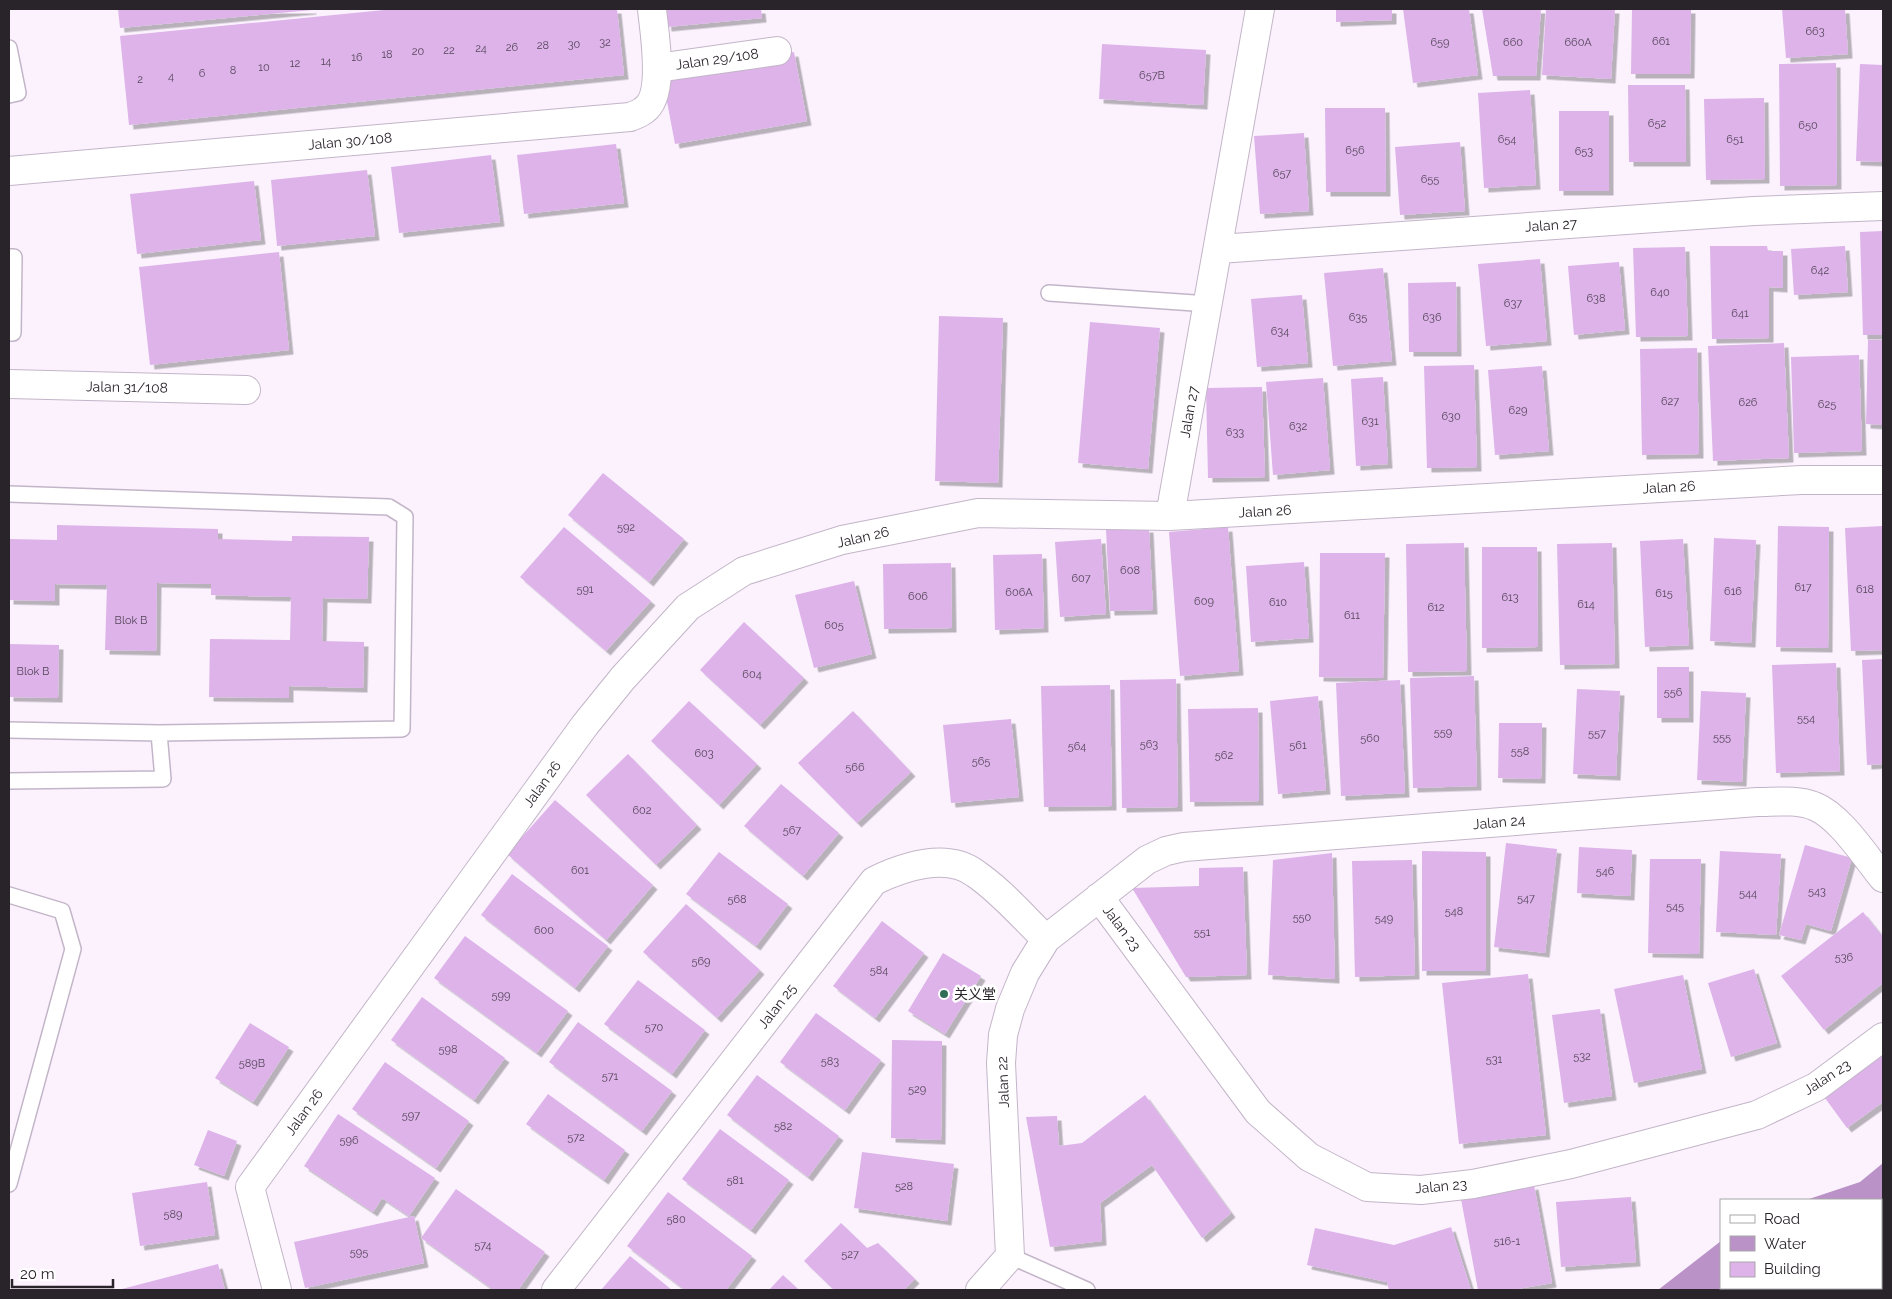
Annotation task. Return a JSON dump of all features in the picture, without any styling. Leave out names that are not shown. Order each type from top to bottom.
[{"type":"street","name":"Jalan 30/108","points":[[9,171],[630,117],[646,110],[655,96],[657,68],[652,9]]},
{"type":"street","name":"Jalan 27","points":[[1170,516],[1260,9]]},
{"type":"street","name":"Jalan 29/108","points":[[657,68],[777,51]]},
{"type":"street","name":"Jalan 27","points":[[1219,248],[1754,211],[1883,206]]},
{"type":"street","name":"Jalan 31/108","points":[[9,384],[246,390]]},
{"type":"street","name":"Jalan 26","points":[[276,1290],[250,1187],[585,725],[623,678],[688,607],[744,571],[842,540],[978,513],[1170,516],[1801,480],[1883,480]]},
{"type":"street","name":"Jalan 24","points":[[1099,897],[1147,860],[1166,851],[1184,847],[1757,802],[1797,802],[1814,806],[1831,816],[1883,878]]},
{"type":"street","name":"Jalan 25","points":[[556,1290],[874,881],[900,868],[928,864],[953,865],[975,872],[1046,939]]},
{"type":"street","name":"Jalan 22","points":[[1010,1256],[1001,1063],[1002,1035],[1010,1009],[1025,973],[1046,939],[1099,897]]},
{"type":"street","name":"Jalan 23","points":[[1099,897],[1258,1112],[1309,1157],[1367,1187],[1421,1190],[1473,1184],[1571,1164],[1757,1115],[1816,1087],[1883,1037]]},
{"type":"street","points":[[980,1290],[1010,1256]]},
{"type":"lane","points":[[9,48],[18,93],[9,95]]},
{"type":"lane","points":[[9,257],[14,257],[12,333],[9,333]]},
{"type":"lane","points":[[1049,293],[1209,304]]},
{"type":"lane","points":[[9,494],[389,507],[405,517],[402,729],[159,734],[9,730]]},
{"type":"lane","points":[[9,781],[162,779],[159,734]]},
{"type":"lane","points":[[9,895],[62,910],[73,949],[9,1184]]},
{"type":"lane","points":[[1010,1256],[1087,1290]]},
{"type":"water","points":[[1883,1163],[1883,1290],[1658,1290],[1720,1242],[1720,1289],[1882,1289],[1882,1199],[1809,1199],[1860,1182]]},
{"type":"building","points":[[118,9],[312,9],[312,10],[120,28]]},
{"type":"building","points":[[394,9],[617,9],[624,75],[129,125],[120,36]]},
{"type":"building","points":[[665,9],[761,9],[762,18],[667,27]]},
{"type":"building","points":[[1336,9],[1392,9],[1392,20],[1336,22]]},
{"type":"building","points":[[1403,9],[1469,9],[1478,75],[1413,83]]},
{"type":"building","points":[[1482,9],[1541,9],[1536,76],[1493,76]]},
{"type":"building","points":[[1546,9],[1615,9],[1611,79],[1542,75]]},
{"type":"building","points":[[1632,9],[1691,9],[1690,74],[1631,74]]},
{"type":"building","points":[[1782,9],[1845,9],[1848,54],[1786,58]]},
{"type":"building","points":[[1102,44],[1206,50],[1203,105],[1099,99]]},
{"type":"building","points":[[794,52],[807,121],[675,144],[662,75]]},
{"type":"building","points":[[1836,63],[1837,185],[1780,186],[1779,64]]},
{"type":"building","points":[[1860,64],[1883,65],[1883,162],[1856,161]]},
{"type":"building","points":[[1628,85],[1685,85],[1686,162],[1629,162]]},
{"type":"building","points":[[1530,90],[1536,185],[1484,188],[1478,93]]},
{"type":"building","points":[[1764,98],[1765,179],[1706,180],[1704,99]]},
{"type":"building","points":[[1325,108],[1385,108],[1386,192],[1326,192]]},
{"type":"building","points":[[1559,111],[1609,111],[1609,191],[1559,191]]},
{"type":"building","points":[[1304,133],[1309,211],[1260,214],[1254,136]]},
{"type":"building","points":[[1460,142],[1465,211],[1400,215],[1395,147]]},
{"type":"building","points":[[616,144],[624,203],[524,214],[517,155]]},
{"type":"building","points":[[491,155],[500,222],[399,233],[391,167]]},
{"type":"building","points":[[367,170],[375,236],[277,246],[271,180]]},
{"type":"building","points":[[254,181],[261,240],[137,254],[130,194]]},
{"type":"building","points":[[1883,231],[1883,335],[1863,335],[1860,232]]},
{"type":"building","points":[[1710,246],[1767,246],[1768,251],[1783,251],[1783,288],[1769,287],[1769,338],[1712,339]]},
{"type":"building","points":[[1845,246],[1848,292],[1794,295],[1791,249]]},
{"type":"building","points":[[1685,247],[1688,336],[1636,337],[1633,248]]},
{"type":"building","points":[[279,252],[289,350],[150,365],[139,267]]},
{"type":"building","points":[[1540,259],[1547,341],[1486,346],[1478,264]]},
{"type":"building","points":[[1619,262],[1625,330],[1574,335],[1568,266]]},
{"type":"building","points":[[1383,268],[1392,361],[1333,366],[1324,273]]},
{"type":"building","points":[[1456,282],[1457,352],[1409,352],[1408,283]]},
{"type":"building","points":[[1302,295],[1308,363],[1257,367],[1251,299]]},
{"type":"building","points":[[939,316],[1003,318],[998,483],[935,481]]},
{"type":"building","points":[[1090,322],[1160,328],[1148,469],[1078,463]]},
{"type":"building","points":[[1868,340],[1883,340],[1883,425],[1866,424]]},
{"type":"building","points":[[1784,343],[1789,458],[1713,461],[1708,346]]},
{"type":"building","points":[[1697,348],[1699,454],[1642,455],[1640,349]]},
{"type":"building","points":[[1859,355],[1862,451],[1794,453],[1791,357]]},
{"type":"building","points":[[1474,365],[1477,467],[1427,468],[1424,366]]},
{"type":"building","points":[[1542,366],[1549,451],[1495,455],[1488,370]]},
{"type":"building","points":[[1383,377],[1388,464],[1356,466],[1351,379]]},
{"type":"building","points":[[1323,378],[1330,470],[1273,475],[1266,382]]},
{"type":"building","points":[[1262,387],[1265,477],[1208,478],[1206,388]]},
{"type":"building","points":[[603,473],[684,539],[649,582],[568,515]]},
{"type":"building","points":[[57,525],[218,529],[218,539],[292,541],[292,536],[369,537],[367,599],[323,598],[322,641],[364,642],[363,688],[289,686],[289,698],[209,697],[210,639],[290,640],[291,597],[211,595],[211,584],[157,583],[156,651],[105,650],[107,585],[55,584],[55,601],[9,600],[9,539],[57,540]]},
{"type":"building","points":[[1778,526],[1829,527],[1828,648],[1776,647]]},
{"type":"building","points":[[1883,526],[1883,650],[1851,651],[1845,528]]},
{"type":"building","points":[[564,527],[651,601],[606,651],[520,577]]},
{"type":"building","points":[[1228,527],[1239,671],[1180,676],[1169,532]]},
{"type":"building","points":[[1149,528],[1153,610],[1110,611],[1106,530]]},
{"type":"building","points":[[1714,538],[1756,540],[1751,643],[1710,641]]},
{"type":"building","points":[[1101,539],[1106,614],[1060,617],[1055,542]]},
{"type":"building","points":[[1683,539],[1689,645],[1645,647],[1640,541]]},
{"type":"building","points":[[1464,543],[1467,671],[1408,672],[1406,544]]},
{"type":"building","points":[[1612,543],[1615,664],[1560,665],[1557,544]]},
{"type":"building","points":[[1482,547],[1537,547],[1538,647],[1482,648]]},
{"type":"building","points":[[1320,553],[1385,553],[1383,678],[1319,677]]},
{"type":"building","points":[[1042,554],[1044,628],[995,630],[993,555]]},
{"type":"building","points":[[1304,562],[1309,638],[1251,642],[1246,566]]},
{"type":"building","points":[[951,563],[952,628],[884,629],[883,564]]},
{"type":"building","points":[[854,581],[872,654],[814,668],[795,595]]},
{"type":"building","points":[[744,622],[804,678],[760,725],[700,670]]},
{"type":"building","points":[[9,644],[59,645],[58,698],[9,697]]},
{"type":"building","points":[[1883,659],[1883,764],[1867,765],[1862,660]]},
{"type":"building","points":[[1836,663],[1840,771],[1776,773],[1772,665]]},
{"type":"building","points":[[1657,667],[1689,667],[1689,718],[1657,718]]},
{"type":"building","points":[[1474,676],[1477,786],[1413,788],[1410,678]]},
{"type":"building","points":[[1176,679],[1178,807],[1122,808],[1120,680]]},
{"type":"building","points":[[1400,680],[1405,793],[1341,796],[1336,683]]},
{"type":"building","points":[[1110,685],[1112,806],[1044,807],[1041,686]]},
{"type":"building","points":[[1577,689],[1620,691],[1616,776],[1573,774]]},
{"type":"building","points":[[1701,691],[1746,693],[1742,782],[1697,780]]},
{"type":"building","points":[[1318,696],[1326,790],[1278,794],[1270,701]]},
{"type":"building","points":[[689,701],[757,764],[719,805],[651,741]]},
{"type":"building","points":[[1258,708],[1259,801],[1190,802],[1188,709]]},
{"type":"building","points":[[853,711],[911,772],[857,823],[798,763]]},
{"type":"building","points":[[1011,719],[1019,797],[951,803],[943,725]]},
{"type":"building","points":[[1499,723],[1542,723],[1541,779],[1498,778]]},
{"type":"building","points":[[628,754],[697,825],[656,865],[586,795]]},
{"type":"building","points":[[781,784],[839,833],[803,876],[744,826]]},
{"type":"building","points":[[555,800],[653,885],[606,940],[507,854]]},
{"type":"building","points":[[1506,843],[1557,849],[1545,953],[1494,947]]},
{"type":"building","points":[[1805,845],[1852,858],[1831,931],[1806,924],[1801,940],[1779,935]]},
{"type":"building","points":[[1579,847],[1632,850],[1630,896],[1577,893]]},
{"type":"building","points":[[1422,851],[1486,852],[1486,971],[1422,971]]},
{"type":"building","points":[[1720,851],[1781,854],[1776,935],[1716,932]]},
{"type":"building","points":[[719,852],[788,904],[756,946],[686,894]]},
{"type":"building","points":[[1332,853],[1335,979],[1268,975],[1273,860]]},
{"type":"building","points":[[1650,859],[1701,859],[1699,954],[1648,953]]},
{"type":"building","points":[[1412,860],[1415,975],[1355,977],[1352,861]]},
{"type":"building","points":[[1243,867],[1247,975],[1186,977],[1132,888],[1199,886],[1199,868]]},
{"type":"building","points":[[512,874],[608,946],[575,988],[481,915]]},
{"type":"building","points":[[686,904],[760,970],[717,1018],[643,952]]},
{"type":"building","points":[[1863,912],[1883,937],[1883,983],[1824,1030],[1781,976]]},
{"type":"building","points":[[882,921],[924,953],[875,1018],[833,986]]},
{"type":"building","points":[[465,936],[568,1011],[537,1053],[434,978]]},
{"type":"building","name":"关义堂","points":[[943,953],[981,976],[945,1034],[908,1011]]},
{"type":"building","points":[[1754,969],[1777,1043],[1731,1057],[1708,983]]},
{"type":"building","points":[[1528,974],[1546,1135],[1459,1144],[1442,983]]},
{"type":"building","points":[[1683,975],[1702,1069],[1634,1083],[1614,989]]},
{"type":"building","points":[[638,980],[705,1030],[672,1074],[604,1024]]},
{"type":"building","points":[[422,997],[505,1058],[474,1100],[391,1040]]},
{"type":"building","points":[[1600,1009],[1612,1096],[1564,1103],[1552,1015]]},
{"type":"building","points":[[816,1013],[881,1060],[845,1110],[780,1062]]},
{"type":"building","points":[[578,1022],[672,1091],[642,1131],[549,1062]]},
{"type":"building","points":[[250,1023],[289,1047],[253,1102],[215,1078]]},
{"type":"building","points":[[892,1040],[942,1041],[941,1140],[891,1138]]},
{"type":"building","points":[[1883,1055],[1883,1102],[1847,1128],[1825,1098]]},
{"type":"building","points":[[385,1062],[469,1121],[436,1168],[352,1109]]},
{"type":"building","points":[[757,1075],[839,1136],[808,1177],[727,1115]]},
{"type":"building","points":[[548,1094],[625,1150],[604,1180],[526,1124]]},
{"type":"building","points":[[1145,1095],[1231,1213],[1202,1238],[1152,1165],[1100,1203],[1102,1241],[1050,1247],[1026,1117],[1057,1116],[1059,1146],[1082,1143]]},
{"type":"building","points":[[338,1114],[435,1178],[409,1216],[382,1198],[373,1212],[304,1166]]},
{"type":"building","points":[[720,1129],[789,1180],[751,1230],[682,1179]]},
{"type":"building","points":[[208,1130],[237,1141],[224,1176],[194,1165]]},
{"type":"building","points":[[862,1152],[954,1164],[947,1221],[854,1208]]},
{"type":"building","points":[[207,1182],[215,1235],[140,1246],[132,1193]]},
{"type":"building","points":[[1534,1185],[1552,1283],[1512,1290],[1478,1290],[1461,1199]]},
{"type":"building","points":[[456,1189],[545,1252],[518,1290],[494,1290],[421,1238]]},
{"type":"building","points":[[668,1192],[752,1256],[726,1290],[685,1290],[627,1246]]},
{"type":"building","points":[[1631,1197],[1636,1262],[1561,1267],[1556,1202]]},
{"type":"building","points":[[414,1216],[424,1263],[305,1288],[294,1242]]},
{"type":"building","points":[[841,1223],[867,1248],[878,1243],[915,1279],[904,1290],[834,1290],[804,1261]]},
{"type":"building","points":[[1451,1227],[1471,1290],[1389,1290],[1387,1282],[1307,1265],[1315,1228],[1394,1245]]},
{"type":"building","points":[[630,1256],[672,1290],[601,1290]]},
{"type":"building","points":[[218,1264],[225,1290],[118,1290]]},
{"type":"building","points":[[783,1275],[799,1290],[769,1290]]},
{"type":"place","name":"关义堂","points":[[944,994]]}]
